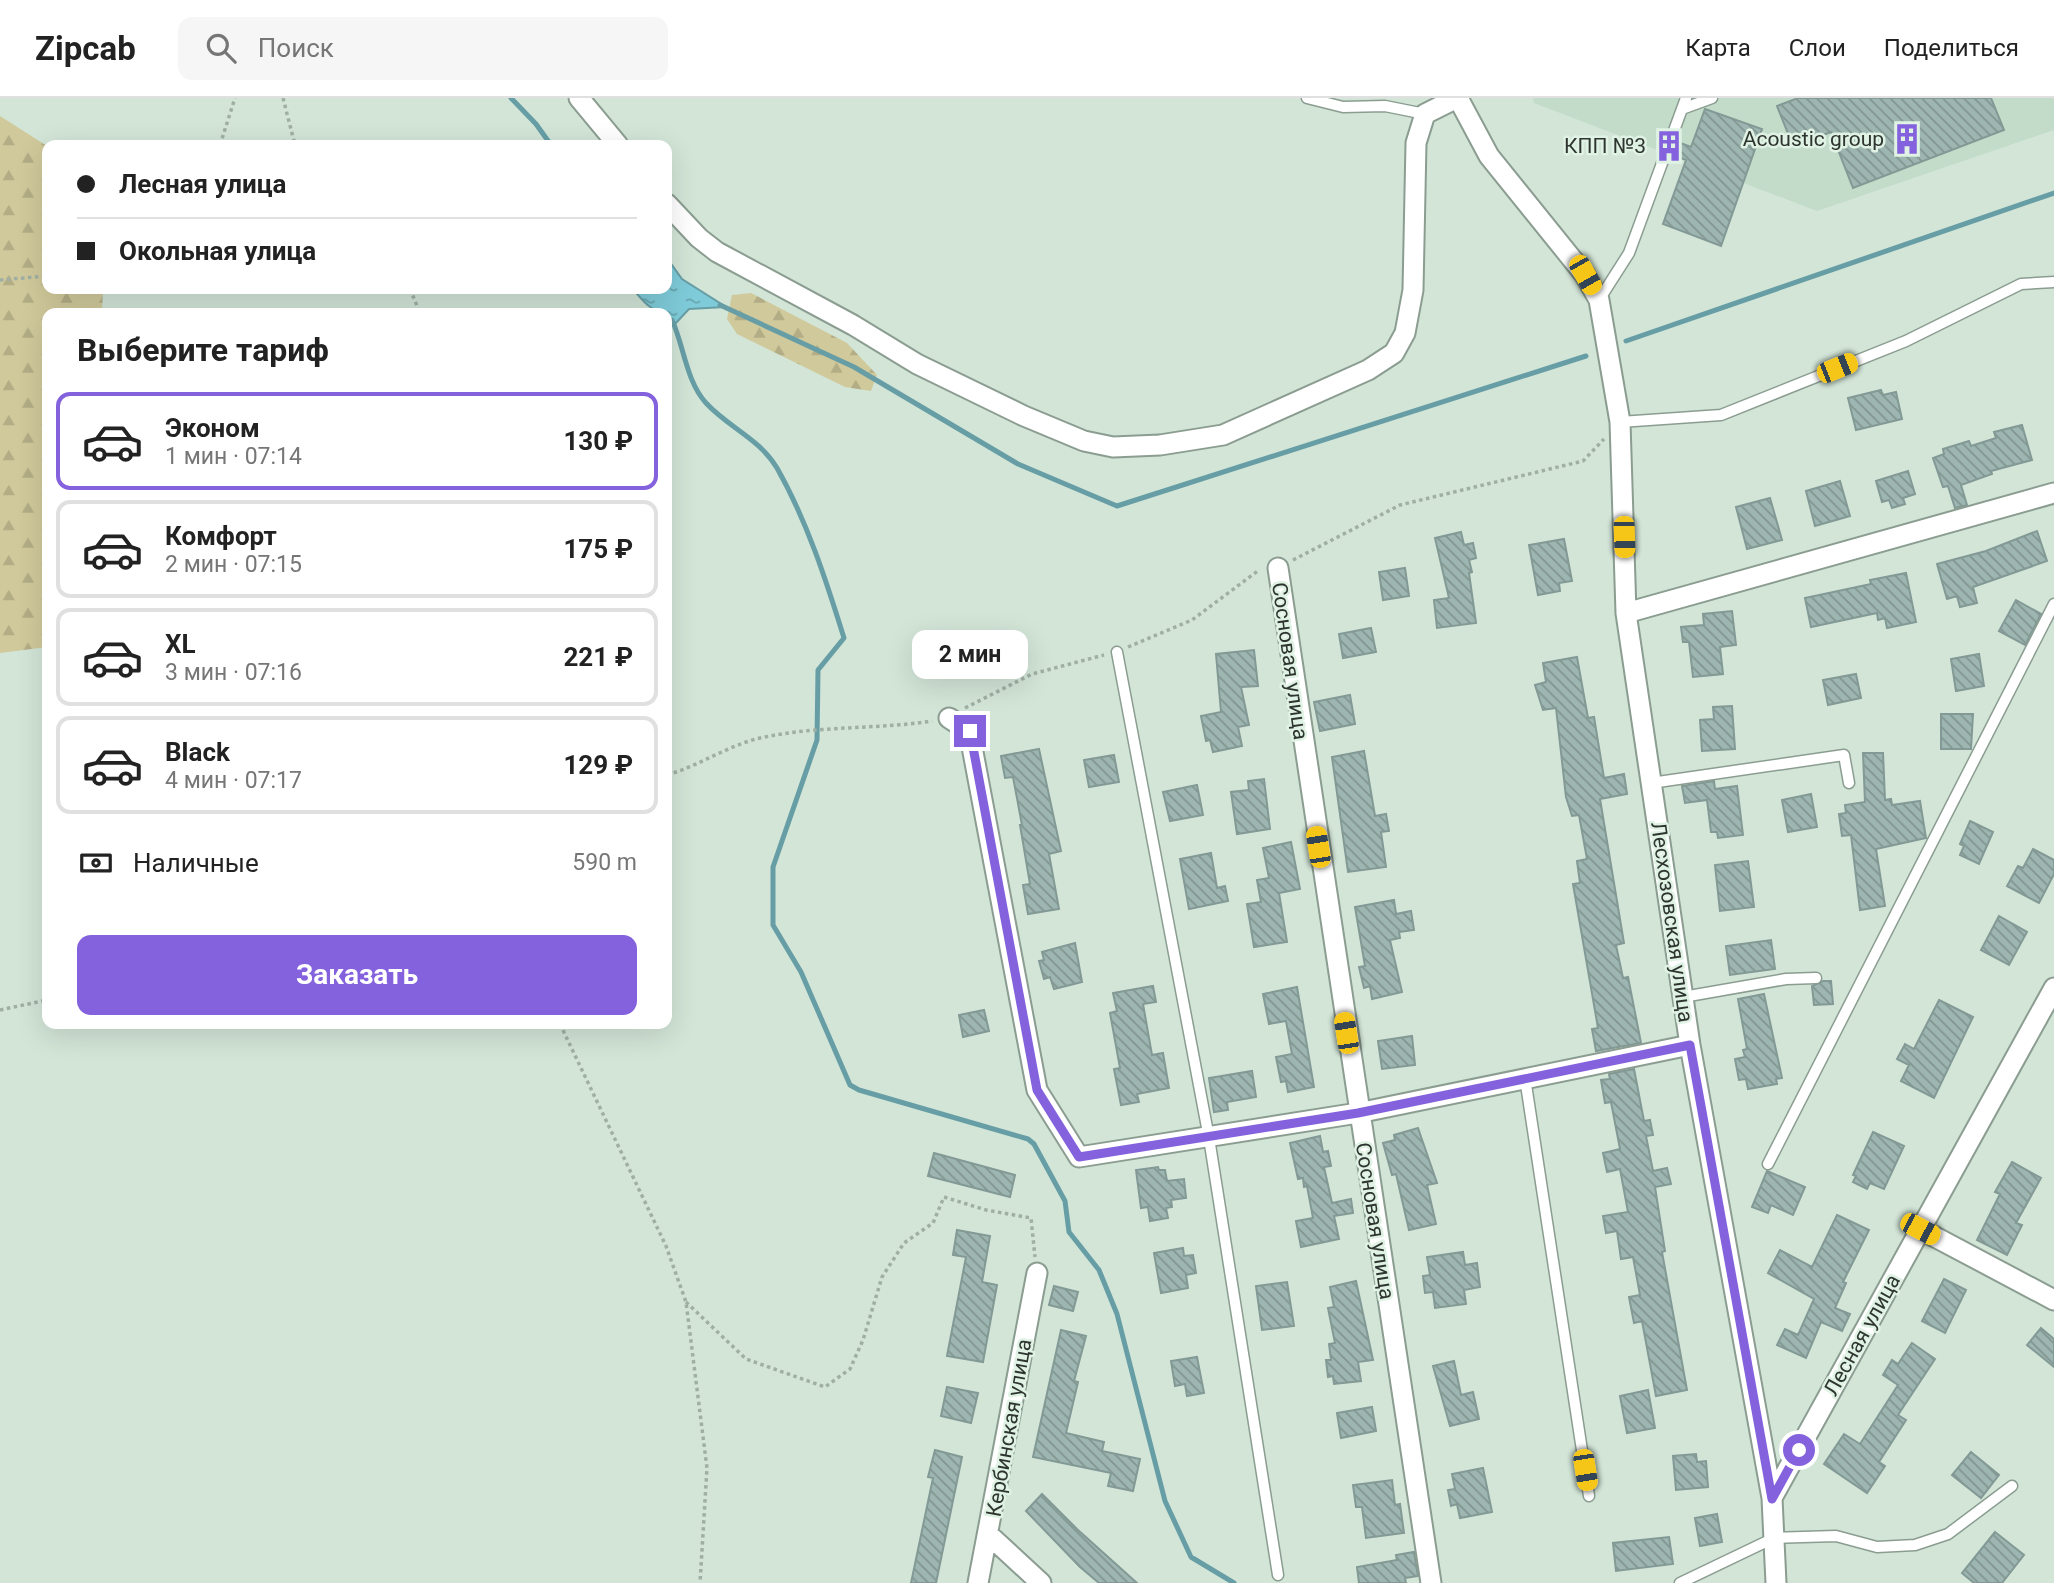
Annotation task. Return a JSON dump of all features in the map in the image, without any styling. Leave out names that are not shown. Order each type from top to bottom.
[{"type":"street","points":[[579,98],[614,140]]},
{"type":"street","points":[[672,209],[699,239],[717,252],[853,324],[917,364],[1024,416],[1084,441],[1113,447],[1160,445],[1223,435],[1368,370],[1394,354],[1405,334],[1413,290],[1416,143],[1425,114],[1457,98],[1489,156],[1585,275],[1599,300]]},
{"type":"street","name":"Лесхозовская улица","points":[[1599,300],[1619,422],[1626,613],[1690,1045],[1772,1499],[1776,1583]]},
{"type":"street","points":[[1626,613],[2054,493]]},
{"type":"street","name":"Сосновая улица","points":[[1278,568],[1358,1113],[1431,1583]]},
{"type":"street","points":[[949,718],[970,731],[1037,1090],[1079,1157],[1358,1113],[1690,1045]]},
{"type":"street","name":"Лесная улица","points":[[1772,1499],[2054,988]]},
{"type":"street","points":[[1920,1229],[2054,1300]]},
{"type":"street","name":"Кербинская улица","points":[[978,1583],[1037,1273]]},
{"type":"street","points":[[989,1535],[1041,1583]]},
{"type":"lane","points":[[1307,98],[1343,107],[1385,106],[1425,114]]},
{"type":"lane","points":[[1599,300],[1629,253],[1686,98]]},
{"type":"lane","points":[[1682,109],[1712,98]]},
{"type":"lane","points":[[1619,422],[1721,415],[1906,341],[2021,284],[2054,282]]},
{"type":"lane","points":[[1768,1164],[2054,604]]},
{"type":"lane","points":[[1118,652],[1209,1138],[1278,1575]]},
{"type":"lane","points":[[1651,783],[1844,755],[1849,783]]},
{"type":"lane","points":[[1683,997],[1786,979],[1816,978]]},
{"type":"lane","points":[[1525,1078],[1589,1496]]},
{"type":"lane","points":[[1680,1583],[1774,1538],[1836,1535],[1877,1547],[1915,1545],[1948,1534],[2012,1486]]},
{"type":"path","points":[[222,140],[235,98]]},
{"type":"path","points":[[283,98],[294,140]]},
{"type":"path","points":[[0,280],[42,276]]},
{"type":"path","points":[[672,773],[755,740],[833,727],[898,726],[949,718],[1032,674],[1118,652],[1192,620],[1259,570],[1278,568],[1400,505],[1583,461],[1619,422]]},
{"type":"path","points":[[0,1010],[42,1001]]},
{"type":"path","points":[[562,1029],[666,1246],[686,1302],[707,1468],[700,1583]]},
{"type":"path","points":[[686,1302],[746,1359],[825,1387],[850,1369],[863,1340],[882,1277],[904,1243],[933,1223],[944,1197],[986,1210],[1031,1218],[1037,1273]]},
{"type":"shaded area","points":[[1533,98],[2054,98],[2054,130],[1817,211],[1534,103]]},
{"type":"green space","points":[[0,116],[42,143],[42,294],[103,294],[102,308],[42,308],[42,648],[0,653]]},
{"type":"green space","points":[[751,293],[847,343],[877,375],[871,391],[845,387],[737,334],[727,319],[732,295]]},
{"type":"water","points":[[672,265],[682,279],[726,307],[689,309],[674,325],[672,308],[652,308],[637,294],[672,294]]},
{"type":"building","name":"Acoustic group","points":[[1798,98],[1991,98],[2004,130],[1853,188],[1831,132],[1793,146],[1777,106]]},
{"type":"building","points":[[1705,109],[1762,129],[1721,246],[1663,224],[1686,160],[1673,155],[1678,142],[1691,147]]},
{"type":"building","points":[[1881,390],[1883,395],[1896,392],[1902,419],[1856,430],[1848,398]]},
{"type":"building","points":[[2022,425],[2032,460],[1991,471],[1992,474],[1961,485],[1967,505],[1955,508],[1948,486],[1943,487],[1933,458],[1944,454],[1943,449],[1969,441],[1971,446],[1996,438],[1994,432]]},
{"type":"building","points":[[1908,471],[1915,494],[1903,498],[1905,504],[1892,508],[1889,500],[1882,502],[1876,481]]},
{"type":"building","points":[[1840,481],[1850,516],[1815,526],[1806,491]]},
{"type":"building","points":[[1770,498],[1782,540],[1747,549],[1736,507]]},
{"type":"building","points":[[2037,531],[2047,561],[1973,587],[1977,603],[1960,607],[1957,596],[1947,599],[1937,564],[1986,551]]},
{"type":"building","points":[[1461,532],[1464,545],[1473,543],[1476,558],[1469,560],[1472,572],[1469,573],[1476,623],[1437,628],[1434,600],[1449,598],[1435,538]]},
{"type":"building","points":[[1564,539],[1572,581],[1559,583],[1560,591],[1538,595],[1529,545]]},
{"type":"building","points":[[1405,568],[1409,596],[1383,600],[1379,572]]},
{"type":"building","points":[[1906,573],[1916,622],[1887,628],[1885,618],[1878,620],[1877,613],[1811,627],[1805,598],[1871,584],[1870,580]]},
{"type":"building","points":[[2016,600],[2041,614],[2025,645],[1999,631]]},
{"type":"building","points":[[1732,611],[1736,645],[1720,647],[1723,674],[1693,677],[1689,642],[1683,642],[1681,627],[1704,625],[1703,614]]},
{"type":"building","points":[[1371,628],[1376,652],[1343,658],[1339,634]]},
{"type":"building","points":[[1254,650],[1258,686],[1241,687],[1249,725],[1238,727],[1242,746],[1213,752],[1210,740],[1206,741],[1201,716],[1221,712],[1216,654]]},
{"type":"building","points":[[1979,654],[1984,686],[1956,691],[1951,659]]},
{"type":"building","points":[[1577,657],[1588,718],[1594,717],[1604,778],[1624,774],[1627,794],[1600,799],[1624,943],[1616,945],[1623,978],[1628,977],[1641,1043],[1596,1051],[1592,1029],[1598,1028],[1573,884],[1580,883],[1577,861],[1587,859],[1579,815],[1572,816],[1566,797],[1556,708],[1543,710],[1535,685],[1546,682],[1543,663]]},
{"type":"building","points":[[1856,674],[1861,698],[1828,705],[1823,680]]},
{"type":"building","points":[[1350,695],[1355,724],[1320,731],[1314,702]]},
{"type":"building","points":[[1732,706],[1735,749],[1702,751],[1700,720],[1714,719],[1713,707]]},
{"type":"building","points":[[1941,714],[1973,714],[1971,749],[1941,749]]},
{"type":"building","points":[[1039,749],[1061,851],[1049,854],[1059,909],[1028,914],[1023,885],[1030,884],[1022,825],[1013,777],[1005,778],[1001,756]]},
{"type":"building","points":[[1364,751],[1375,816],[1386,814],[1389,831],[1381,832],[1386,867],[1348,872],[1332,757]]},
{"type":"building","points":[[1863,753],[1883,753],[1885,800],[1891,799],[1892,805],[1920,801],[1926,838],[1876,849],[1885,906],[1860,910],[1851,835],[1842,836],[1839,814],[1846,813],[1845,805],[1865,802]]},
{"type":"building","points":[[1114,755],[1119,782],[1089,787],[1084,760]]},
{"type":"building","points":[[1264,779],[1270,829],[1237,834],[1231,792],[1249,790],[1248,781]]},
{"type":"building","points":[[1714,781],[1715,789],[1737,786],[1743,835],[1718,838],[1717,832],[1711,832],[1707,800],[1685,803],[1682,786]]},
{"type":"building","points":[[1197,785],[1203,815],[1170,821],[1163,792]]},
{"type":"building","points":[[1811,794],[1817,827],[1788,832],[1782,800]]},
{"type":"building","points":[[1970,821],[1993,832],[1979,864],[1960,855],[1964,846],[1960,844]]},
{"type":"building","points":[[1291,842],[1300,889],[1279,893],[1287,942],[1254,947],[1247,904],[1261,902],[1257,880],[1269,878],[1263,848]]},
{"type":"building","points":[[2033,849],[2054,860],[2054,874],[2039,903],[2007,886],[2018,866],[2023,868]]},
{"type":"building","points":[[1211,853],[1217,888],[1225,886],[1228,901],[1189,909],[1180,859]]},
{"type":"building","points":[[1748,861],[1754,907],[1720,911],[1715,865]]},
{"type":"building","points":[[1394,900],[1396,914],[1411,911],[1414,930],[1399,932],[1400,938],[1390,940],[1402,992],[1372,999],[1370,986],[1364,988],[1359,967],[1365,966],[1355,907]]},
{"type":"building","points":[[1999,916],[2027,932],[2009,965],[1981,950]]},
{"type":"building","points":[[1771,940],[1775,969],[1730,975],[1726,946]]},
{"type":"building","points":[[1075,943],[1082,982],[1054,989],[1050,977],[1044,979],[1039,961],[1044,960],[1042,952]]},
{"type":"building","points":[[1831,981],[1833,1004],[1814,1005],[1812,986]]},
{"type":"building","points":[[1153,986],[1156,1002],[1143,1004],[1152,1055],[1163,1053],[1169,1088],[1137,1094],[1139,1102],[1121,1105],[1114,1069],[1120,1068],[1110,1013],[1117,1011],[1113,993]]},
{"type":"building","points":[[1297,987],[1314,1087],[1288,1092],[1286,1081],[1281,1082],[1276,1057],[1292,1054],[1286,1021],[1269,1024],[1263,994]]},
{"type":"building","points":[[1764,994],[1782,1078],[1776,1079],[1777,1084],[1748,1089],[1746,1079],[1739,1080],[1735,1059],[1745,1057],[1743,1050],[1747,1049],[1738,999]]},
{"type":"building","points":[[1939,1000],[1973,1017],[1934,1098],[1901,1081],[1909,1065],[1897,1059],[1905,1044],[1914,1049]]},
{"type":"building","points":[[984,1010],[989,1031],[963,1037],[959,1015]]},
{"type":"building","points":[[1412,1036],[1415,1065],[1382,1069],[1378,1041]]},
{"type":"building","points":[[1634,1069],[1644,1121],[1650,1120],[1653,1135],[1646,1136],[1653,1171],[1667,1168],[1671,1184],[1655,1187],[1665,1251],[1662,1252],[1687,1390],[1656,1396],[1642,1321],[1634,1323],[1629,1297],[1640,1295],[1633,1257],[1621,1259],[1617,1231],[1606,1233],[1603,1216],[1628,1212],[1620,1169],[1607,1172],[1603,1153],[1620,1149],[1611,1102],[1605,1103],[1601,1080],[1610,1079],[1609,1074]]},
{"type":"building","points":[[1252,1071],[1256,1097],[1227,1102],[1228,1110],[1214,1112],[1209,1078]]},
{"type":"building","points":[[1418,1128],[1437,1183],[1427,1185],[1436,1224],[1409,1230],[1396,1174],[1392,1175],[1383,1143],[1395,1140],[1394,1135]]},
{"type":"building","points":[[1873,1132],[1904,1146],[1884,1189],[1870,1183],[1867,1189],[1853,1182],[1856,1176],[1853,1175]]},
{"type":"building","points":[[1320,1136],[1323,1152],[1328,1151],[1331,1166],[1324,1167],[1332,1203],[1351,1199],[1353,1213],[1334,1216],[1339,1239],[1301,1247],[1296,1221],[1313,1218],[1307,1186],[1304,1187],[1303,1178],[1298,1179],[1290,1143]]},
{"type":"building","points":[[934,1153],[1015,1175],[1010,1197],[928,1176]]},
{"type":"building","points":[[2012,1162],[2041,1178],[2016,1223],[2022,1225],[2007,1255],[1977,1240],[2000,1194],[1995,1192]]},
{"type":"building","points":[[1158,1167],[1159,1170],[1165,1170],[1167,1181],[1184,1179],[1186,1198],[1171,1200],[1172,1207],[1166,1208],[1168,1218],[1150,1221],[1148,1207],[1141,1208],[1136,1170]]},
{"type":"building","points":[[1767,1171],[1805,1187],[1793,1215],[1771,1205],[1768,1213],[1752,1207]]},
{"type":"building","points":[[1837,1215],[1869,1230],[1843,1282],[1846,1283],[1835,1308],[1850,1314],[1842,1331],[1821,1322],[1806,1358],[1777,1345],[1785,1329],[1798,1335],[1814,1299],[1768,1273],[1780,1250],[1812,1267]]},
{"type":"building","points":[[957,1230],[990,1236],[982,1282],[997,1285],[983,1362],[947,1356],[966,1257],[953,1255]]},
{"type":"building","points":[[1183,1248],[1184,1256],[1193,1255],[1196,1273],[1186,1275],[1188,1288],[1161,1293],[1154,1253]]},
{"type":"building","points":[[1463,1252],[1465,1265],[1477,1263],[1480,1287],[1464,1290],[1466,1304],[1435,1308],[1433,1292],[1425,1293],[1423,1276],[1430,1275],[1427,1257]]},
{"type":"building","points":[[1944,1279],[1966,1290],[1945,1333],[1922,1321]]},
{"type":"building","points":[[1356,1281],[1373,1360],[1358,1362],[1361,1381],[1334,1384],[1333,1376],[1328,1377],[1326,1360],[1331,1360],[1329,1344],[1335,1343],[1328,1308],[1334,1307],[1330,1287]]},
{"type":"building","points":[[1287,1282],[1294,1326],[1262,1330],[1256,1286]]},
{"type":"building","points":[[1054,1286],[1078,1292],[1073,1311],[1049,1305]]},
{"type":"building","points":[[2041,1328],[2054,1339],[2054,1367],[2027,1345]]},
{"type":"building","points":[[1061,1330],[1086,1336],[1074,1381],[1078,1382],[1066,1433],[1104,1442],[1102,1451],[1140,1459],[1133,1491],[1108,1486],[1111,1473],[1033,1457]]},
{"type":"building","points":[[1912,1343],[1935,1359],[1898,1415],[1906,1420],[1879,1462],[1885,1466],[1867,1493],[1824,1464],[1844,1434],[1860,1444],[1898,1385],[1883,1375],[1892,1360],[1898,1364]]},
{"type":"building","points":[[1197,1357],[1204,1393],[1187,1396],[1185,1384],[1175,1386],[1171,1361]]},
{"type":"building","points":[[1454,1361],[1461,1395],[1473,1392],[1479,1419],[1450,1426],[1433,1366]]},
{"type":"building","points":[[947,1387],[978,1393],[971,1423],[941,1416]]},
{"type":"building","points":[[1648,1390],[1655,1428],[1627,1433],[1620,1396]]},
{"type":"building","points":[[1372,1407],[1376,1431],[1341,1438],[1337,1413]]},
{"type":"building","points":[[935,1450],[962,1457],[936,1583],[911,1583],[933,1478],[928,1477]]},
{"type":"building","points":[[1971,1452],[1999,1475],[1981,1498],[1952,1475]]},
{"type":"building","points":[[1696,1454],[1697,1462],[1706,1461],[1708,1487],[1676,1490],[1673,1456]]},
{"type":"building","points":[[1483,1468],[1492,1512],[1460,1518],[1457,1504],[1451,1506],[1448,1490],[1455,1489],[1452,1474]]},
{"type":"building","points":[[1392,1480],[1395,1505],[1400,1504],[1404,1533],[1366,1538],[1362,1507],[1356,1507],[1353,1485]]},
{"type":"building","points":[[1042,1494],[1137,1583],[1099,1583],[1080,1567],[1026,1511]]},
{"type":"building","points":[[1717,1514],[1722,1542],[1700,1546],[1695,1518]]},
{"type":"building","points":[[1995,1532],[2024,1555],[2002,1583],[1974,1583],[1962,1573]]},
{"type":"building","points":[[1669,1537],[1673,1564],[1616,1571],[1613,1543]]},
{"type":"building","points":[[1414,1552],[1418,1576],[1405,1578],[1406,1583],[1359,1583],[1357,1567],[1397,1560],[1396,1555]]},
{"type":"waterway","points":[[511,98],[547,140]]},
{"type":"waterway","points":[[1626,341],[2054,193]]},
{"type":"waterway","points":[[720,305],[854,367],[1018,464],[1117,506],[1586,356]]},
{"type":"waterway","points":[[672,320],[699,394],[715,412],[762,449],[788,488],[807,530],[844,638],[818,670],[817,740],[773,867],[773,925],[801,972],[850,1085],[859,1090],[1028,1139],[1034,1144],[1065,1201],[1069,1232],[1099,1270],[1117,1314],[1165,1501],[1191,1557],[1234,1583]]},
{"type":"place","name":"Acoustic group","points":[[1907,139]]},
{"type":"place","name":"КПП №3","points":[[1669,146]]},
{"type":"route","points":[[970,731],[1037,1090],[1079,1157],[1358,1113],[1690,1045],[1772,1499],[1799,1450]]}]
